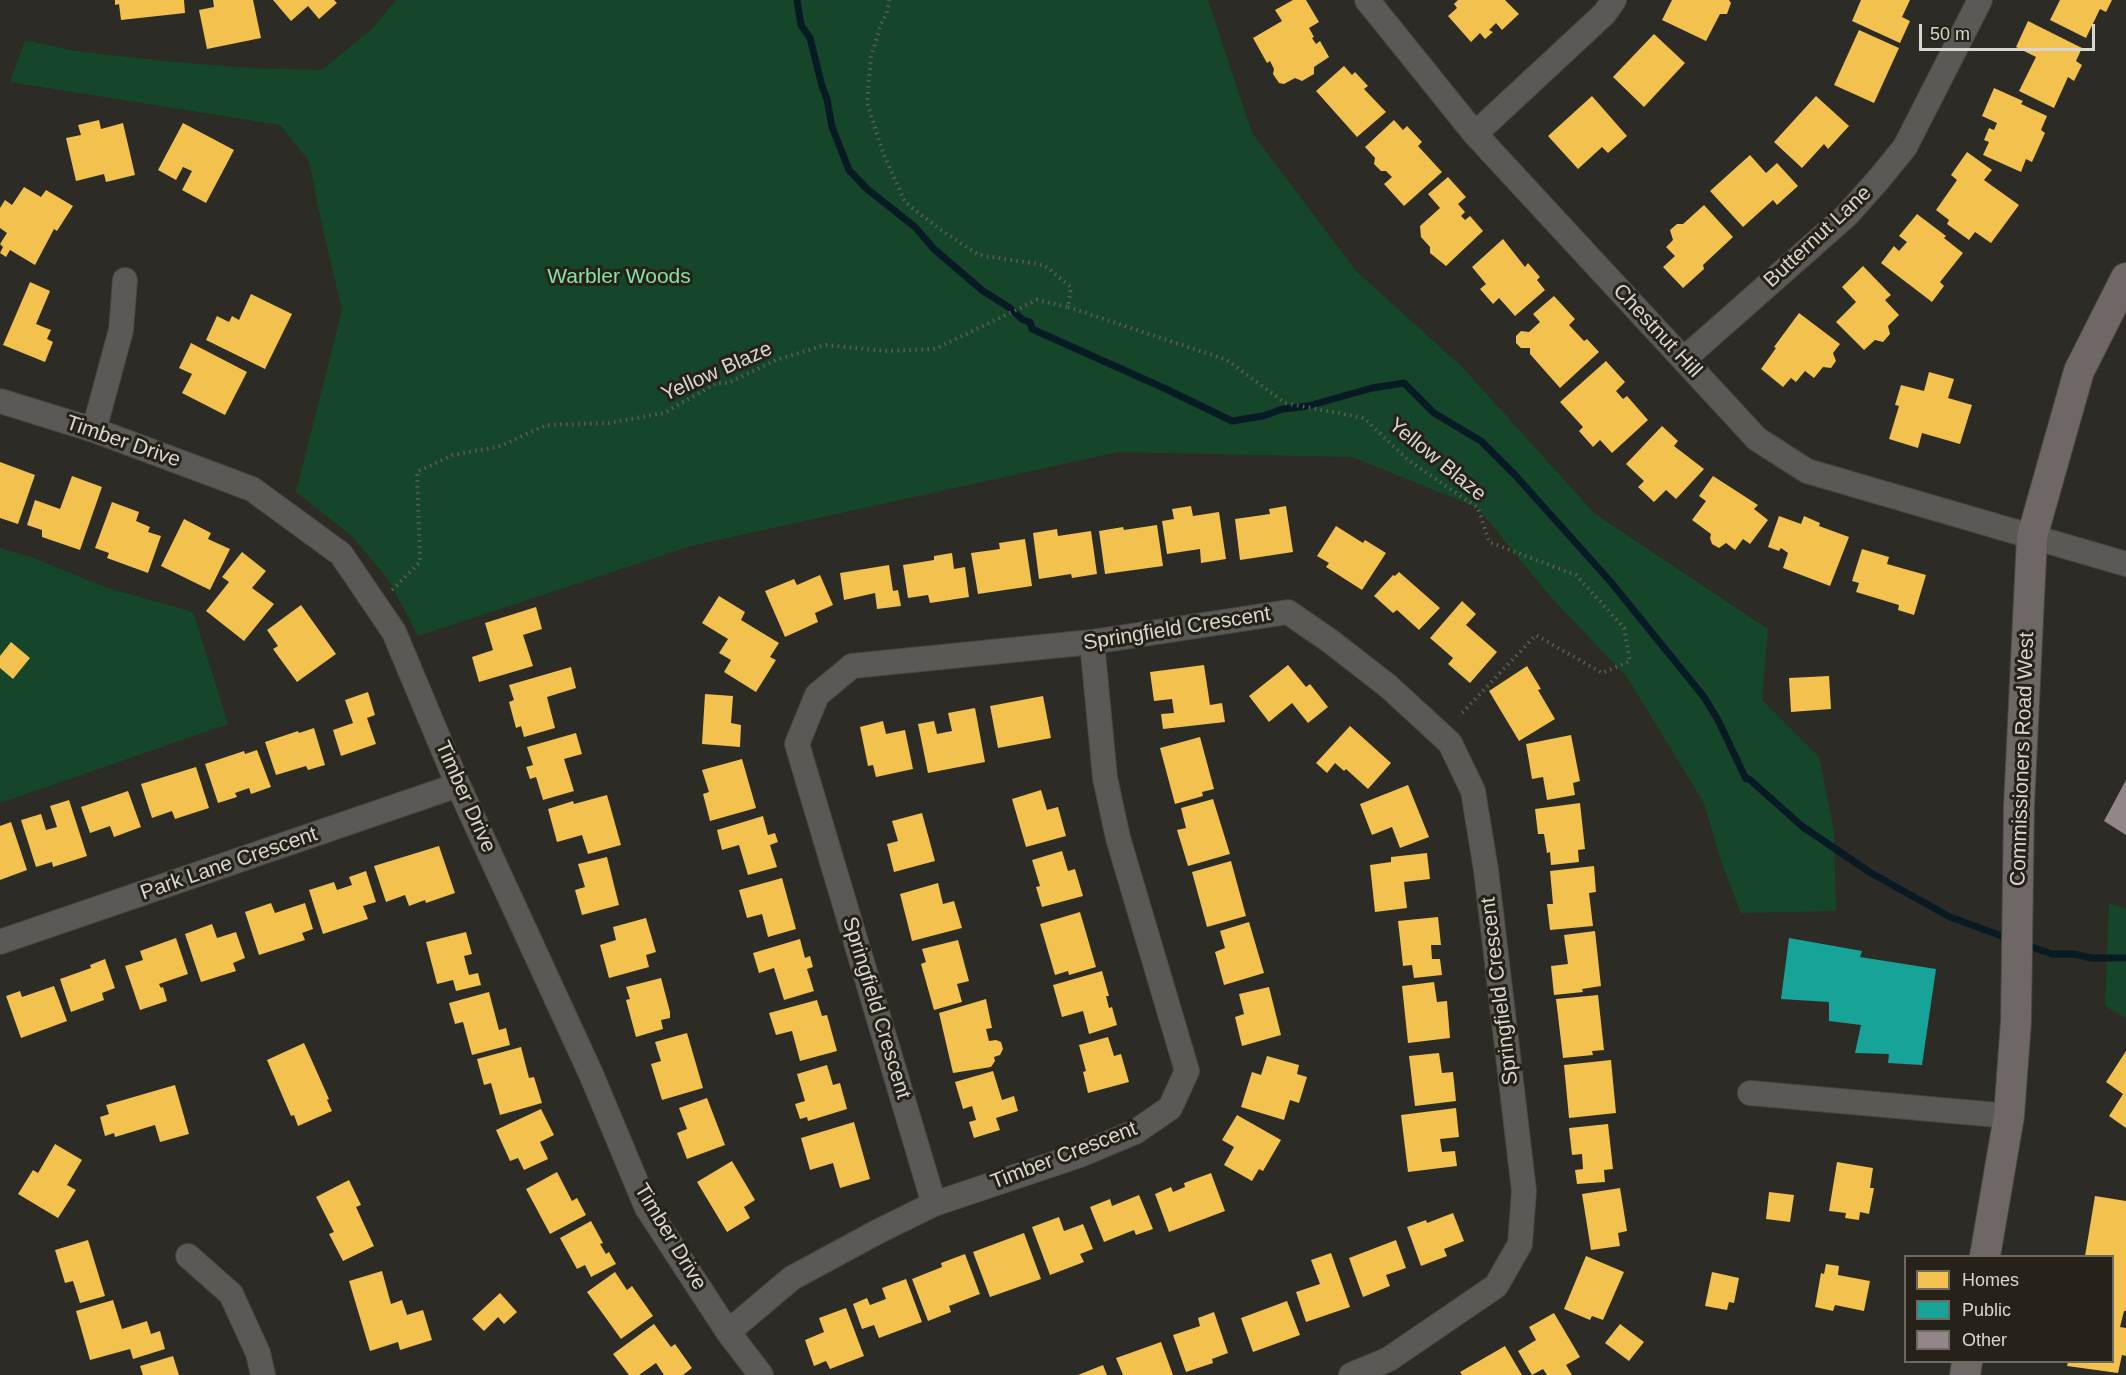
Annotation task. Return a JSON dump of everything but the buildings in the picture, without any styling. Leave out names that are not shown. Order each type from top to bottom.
[{"type":"main road","name":"Commissioners Road West","points":[[1985,1255],[2009,1116],[2016,1021],[2019,805],[2032,537],[2079,371],[2126,278]]},
{"type":"street","name":"Chestnut Hill","points":[[1366,0],[1475,134],[1756,439],[1807,471],[2126,564]]},
{"type":"street","points":[[1475,134],[1604,14],[1614,0]]},
{"type":"street","name":"Butternut Lane","points":[[1684,359],[1847,215],[1879,179],[1905,147],[1980,0]]},
{"type":"street","points":[[94,430],[121,330],[125,280]]},
{"type":"street","name":"Timber Drive","points":[[0,401],[94,430],[252,489],[341,554],[394,632],[458,785],[591,1074],[647,1208],[728,1332],[761,1375]]},
{"type":"street","name":"Springfield Crescent","points":[[934,1204],[797,744],[817,694],[852,666],[1092,642],[1288,612],[1388,686],[1450,743],[1473,791],[1486,870],[1524,1191],[1520,1244],[1496,1286],[1389,1359],[1351,1375]]},
{"type":"street","name":"Timber Crescent","points":[[728,1332],[792,1278],[934,1204],[1080,1155],[1135,1132],[1170,1108],[1187,1071],[1118,838],[1105,778],[1092,642]]},
{"type":"street","name":"Park Lane Crescent","points":[[0,942],[458,785]]},
{"type":"street","points":[[1750,1092],[2009,1116]]},
{"type":"street","points":[[188,1256],[231,1294],[258,1353],[263,1375]]},
{"type":"path","points":[[890,0],[871,57],[867,102],[883,153],[905,202],[938,228],[979,255],[1044,265],[1071,287],[1068,307]]},
{"type":"path","name":"Yellow Blaze","points":[[376,606],[420,562],[417,472],[453,455],[501,446],[546,425],[609,423],[664,413],[717,383],[728,383],[776,360],[825,345],[885,351],[935,349],[1037,300],[1068,307],[1227,360],[1285,403],[1364,418],[1408,460],[1478,508],[1489,542],[1576,575],[1624,628],[1630,662],[1602,673],[1536,636],[1459,716]]},
{"type":"green space","name":"Warbler Woods","points":[[396,0],[1208,0],[1252,133],[1356,271],[1463,368],[1594,513],[1768,629],[1762,700],[1819,757],[1834,831],[1836,911],[1741,913],[1721,861],[1704,803],[1627,677],[1549,595],[1478,508],[1352,457],[1118,452],[691,546],[418,636],[390,582],[353,537],[296,492],[342,310],[309,161],[280,125],[10,82],[25,40],[75,51],[163,61],[250,68],[322,70],[374,27]]},
{"type":"green space","points":[[0,548],[34,558],[104,587],[193,612],[228,724],[0,803]]},
{"type":"green space","points":[[2109,903],[2126,909],[2126,1018],[2105,1006]]},
{"type":"waterway","points":[[797,0],[801,25],[810,38],[827,99],[832,127],[849,170],[867,189],[915,227],[934,249],[983,291],[1010,308],[1023,320],[1030,322],[1032,329],[1232,421],[1263,416],[1283,409],[1308,406],[1372,388],[1404,383],[1434,413],[1481,441],[1515,475],[1610,581],[1704,697],[1718,720],[1746,779],[1749,779],[1803,827],[1871,873],[1950,917],[2010,939]]},
{"type":"waterway","points":[[2026,945],[2052,954],[2073,954],[2092,958],[2126,958]]}]
